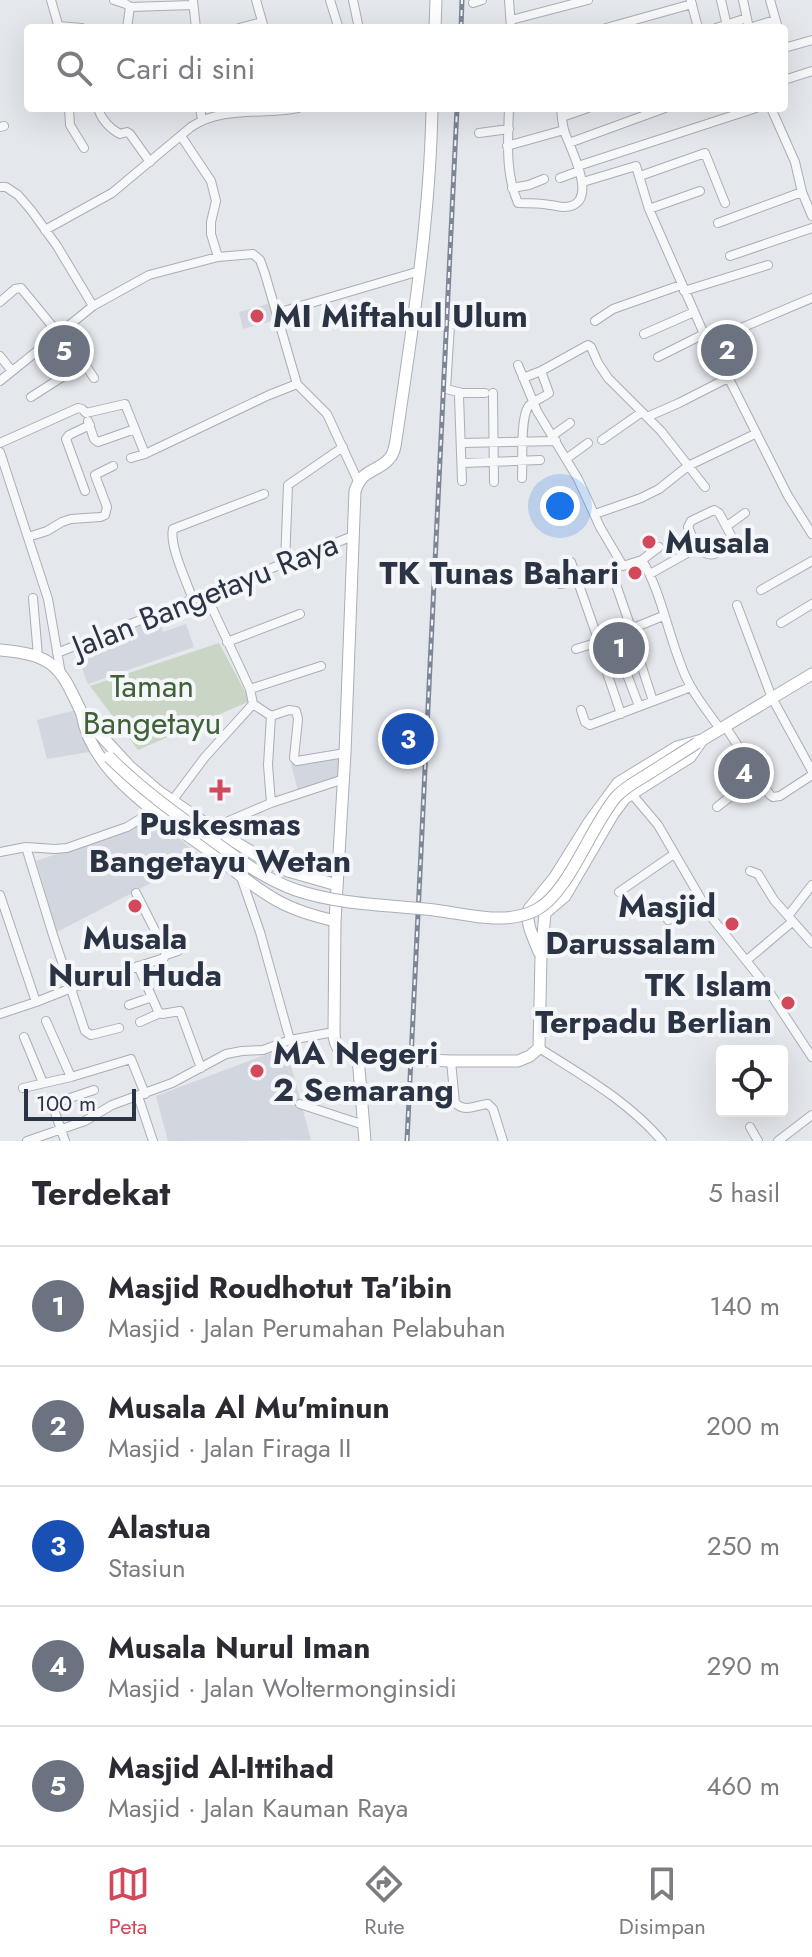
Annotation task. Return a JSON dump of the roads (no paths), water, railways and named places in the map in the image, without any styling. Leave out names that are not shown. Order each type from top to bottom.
[{"type":"street","points":[[51,0],[58,24]]},
{"type":"street","points":[[114,0],[130,7],[193,2],[196,24]]},
{"type":"street","points":[[256,0],[263,24]]},
{"type":"street","points":[[330,0],[337,24]]},
{"type":"street","points":[[353,0],[358,24]]},
{"type":"street","points":[[435,24],[436,0]]},
{"type":"street","points":[[509,0],[511,24],[588,0]]},
{"type":"street","points":[[721,0],[727,24]]},
{"type":"street","points":[[743,0],[748,24]]},
{"type":"street","points":[[770,0],[776,24]]},
{"type":"street","points":[[619,24],[691,2],[697,24]]},
{"type":"street","points":[[128,24],[130,7]]},
{"type":"street","points":[[732,24],[747,18]]},
{"type":"street","points":[[788,46],[812,40]]},
{"type":"street","points":[[788,79],[812,71]]},
{"type":"street","points":[[69,112],[70,125],[84,148]]},
{"type":"street","points":[[100,112],[114,131],[130,134],[150,162]]},
{"type":"street","points":[[201,112],[202,120]]},
{"type":"street","points":[[45,230],[112,193],[202,120],[247,112]]},
{"type":"street","points":[[432,112],[429,183],[420,271],[393,453],[389,460],[358,481],[355,491],[335,921],[334,1039],[337,1048],[344,1054],[358,1057],[451,1061],[518,1061],[530,1056],[539,1048],[545,913]]},
{"type":"street","points":[[509,112],[507,146],[512,188],[518,203],[561,208],[580,198],[583,182],[564,130],[561,112]]},
{"type":"street","points":[[569,143],[654,112]]},
{"type":"street","points":[[560,178],[742,112]]},
{"type":"street","points":[[773,112],[795,162],[812,216]]},
{"type":"street","points":[[479,133],[509,129]]},
{"type":"street","points":[[507,146],[564,130]]},
{"type":"street","points":[[181,136],[211,181],[216,201],[211,234],[218,257]]},
{"type":"street","points":[[640,176],[705,153],[725,203]]},
{"type":"street","points":[[583,182],[636,166],[649,209],[706,338],[788,496],[812,534]]},
{"type":"street","points":[[512,188],[544,179]]},
{"type":"street","points":[[0,187],[6,187],[18,195],[31,210],[93,306]]},
{"type":"street","points":[[649,209],[700,191]]},
{"type":"street","points":[[718,223],[802,192]]},
{"type":"street","points":[[730,256],[812,228]]},
{"type":"street","points":[[0,381],[93,306],[149,275],[218,257],[257,256],[297,384],[327,414],[358,481]]},
{"type":"street","points":[[595,321],[613,309],[768,265]]},
{"type":"street","points":[[277,313],[420,271]]},
{"type":"street","points":[[0,302],[21,288],[79,346],[84,363],[94,378]]},
{"type":"street","points":[[658,357],[812,298]]},
{"type":"street","points":[[644,334],[694,312]]},
{"type":"street","points":[[461,323],[450,325],[446,389],[462,393],[489,393],[494,482]]},
{"type":"street","points":[[523,378],[588,345],[608,378],[661,431],[705,487]]},
{"type":"street","points":[[0,356],[12,371]]},
{"type":"street","points":[[31,397],[84,363]]},
{"type":"street","points":[[518,365],[533,403],[623,566]]},
{"type":"street","points":[[522,478],[525,414],[528,406],[549,393],[541,371]]},
{"type":"street","points":[[602,440],[644,414],[679,403],[728,378]]},
{"type":"street","points":[[131,458],[297,384]]},
{"type":"street","points":[[462,393],[459,398],[462,481]]},
{"type":"street","points":[[86,413],[125,404],[145,454]]},
{"type":"street","points":[[0,443],[78,408],[86,413],[94,439],[98,442],[135,429]]},
{"type":"street","points":[[462,443],[554,438],[570,423]]},
{"type":"street","points":[[85,491],[66,439],[90,425]]},
{"type":"street","points":[[595,514],[659,489],[688,466],[755,434]]},
{"type":"street","points":[[566,459],[588,443]]},
{"type":"street","points":[[285,563],[288,484],[343,447]]},
{"type":"street","points":[[0,452],[48,599],[61,674]]},
{"type":"street","points":[[462,463],[540,460]]},
{"type":"street","points":[[28,537],[71,519],[105,515],[107,507],[95,475],[113,466]]},
{"type":"street","points":[[0,485],[11,482]]},
{"type":"street","points":[[193,600],[171,536],[173,529],[264,494]]},
{"type":"street","points":[[714,510],[727,526],[734,543],[710,555],[698,547],[688,527],[691,521],[714,510]]},
{"type":"street","points":[[727,526],[745,513]]},
{"type":"street","name":"Jalan Bangetayu Raya","points":[[57,653],[353,536]]},
{"type":"street","points":[[560,584],[578,582],[642,560],[659,547]]},
{"type":"street","points":[[650,574],[698,547]]},
{"type":"street","points":[[642,560],[657,591],[663,616],[691,687],[770,795],[776,798],[812,773],[772,698],[737,605]]},
{"type":"street","points":[[761,590],[812,561]]},
{"type":"street","points":[[571,562],[621,714]]},
{"type":"street","points":[[611,570],[631,628]]},
{"type":"street","points":[[206,595],[250,689],[253,704],[271,716]]},
{"type":"street","points":[[33,598],[38,656]]},
{"type":"street","points":[[781,623],[812,604]]},
{"type":"street","points":[[227,642],[300,614]]},
{"type":"street","points":[[576,649],[599,645],[621,632],[663,616]]},
{"type":"street","points":[[621,632],[653,701]]},
{"type":"street","points":[[0,650],[29,653],[53,665],[68,684],[93,735],[109,757],[162,804],[276,882],[321,897],[496,918],[535,910],[556,893],[617,795],[812,674]]},
{"type":"street","points":[[623,664],[639,706]]},
{"type":"street","points":[[250,689],[321,666]]},
{"type":"street","points":[[581,710],[589,725],[691,687]]},
{"type":"street","points":[[172,801],[205,757],[253,704]]},
{"type":"street","points":[[271,716],[292,709],[298,714],[294,758],[297,761],[345,753]]},
{"type":"street","points":[[82,714],[130,767],[212,828],[268,862],[337,885]]},
{"type":"street","points":[[82,714],[84,728],[98,755],[149,807],[279,902],[335,921]]},
{"type":"street","points":[[271,716],[268,765],[271,803]]},
{"type":"street","points":[[528,923],[565,896],[613,814],[631,793],[690,757],[699,742]]},
{"type":"street","points":[[541,957],[527,916],[611,790],[626,777],[677,747],[699,742]]},
{"type":"street","points":[[717,807],[758,775]]},
{"type":"street","points":[[212,828],[271,803],[344,779]]},
{"type":"street","points":[[631,793],[658,825],[703,904],[747,960],[812,1057]]},
{"type":"street","points":[[0,852],[26,847],[62,849],[107,836],[133,824],[149,807]]},
{"type":"street","points":[[26,847],[85,1031],[91,1035],[119,1028]]},
{"type":"street","points":[[619,892],[674,854]]},
{"type":"street","points":[[750,871],[758,874],[774,900],[812,943]]},
{"type":"street","points":[[240,876],[260,932],[290,1040]]},
{"type":"street","points":[[747,960],[790,919],[812,885]]},
{"type":"street","points":[[136,893],[166,955]]},
{"type":"street","points":[[0,895],[3,915],[36,1002]]},
{"type":"street","points":[[668,920],[703,904]]},
{"type":"street","points":[[0,1014],[178,951]]},
{"type":"street","points":[[138,966],[160,1013]]},
{"type":"street","points":[[129,1005],[152,997]]},
{"type":"street","points":[[140,1022],[178,1009],[201,1068]]},
{"type":"street","points":[[46,1021],[71,1077]]},
{"type":"street","points":[[27,1141],[85,1121],[112,1105],[141,1095],[226,1054],[263,1050],[290,1040],[334,1032]]},
{"type":"street","points":[[24,1037],[43,1083]]},
{"type":"street","points":[[539,1048],[637,1113],[662,1141]]},
{"type":"street","points":[[358,1057],[365,1141]]},
{"type":"street","points":[[23,1088],[131,1059],[153,1141]]},
{"type":"street","points":[[451,1061],[455,1103],[466,1109],[488,1104],[493,1109],[503,1141]]},
{"type":"street","points":[[65,1141],[52,1104],[94,1090]]},
{"type":"street","points":[[300,1104],[364,1125]]},
{"type":"street","points":[[778,1141],[812,1115]]},
{"type":"street","points":[[750,1127],[758,1141]]},
{"type":"railway","points":[[461,24],[462,0]]},
{"type":"railway","points":[[407,1141],[457,112]]},
{"type":"place","name":"MI Miftahul Ulum","points":[[257,316]]},
{"type":"place","name":"Musala Al Mu'minun","points":[[727,350]]},
{"type":"place","name":"Masjid Al-Ittihad","points":[[64,351]]},
{"type":"place","name":"Musala","points":[[649,542]]},
{"type":"place","name":"TK Tunas Bahari","points":[[635,573]]},
{"type":"place","name":"Masjid Roudhotut Ta'ibin","points":[[619,648]]},
{"type":"place","name":"Alastua","points":[[408,739]]},
{"type":"place","name":"Musala Nurul Iman","points":[[744,773]]},
{"type":"place","name":"Puskesmas Bangetayu Wetan","points":[[220,790]]},
{"type":"place","name":"Musala Nurul Huda","points":[[135,906]]},
{"type":"place","name":"Masjid Darussalam","points":[[732,924]]},
{"type":"place","name":"TK Islam Terpadu Berlian","points":[[788,1003]]},
{"type":"place","name":"MA Negeri 2 Semarang","points":[[257,1071]]},
{"type":"park label","name":"Taman Bangetayu","points":[[152,704]]}]
